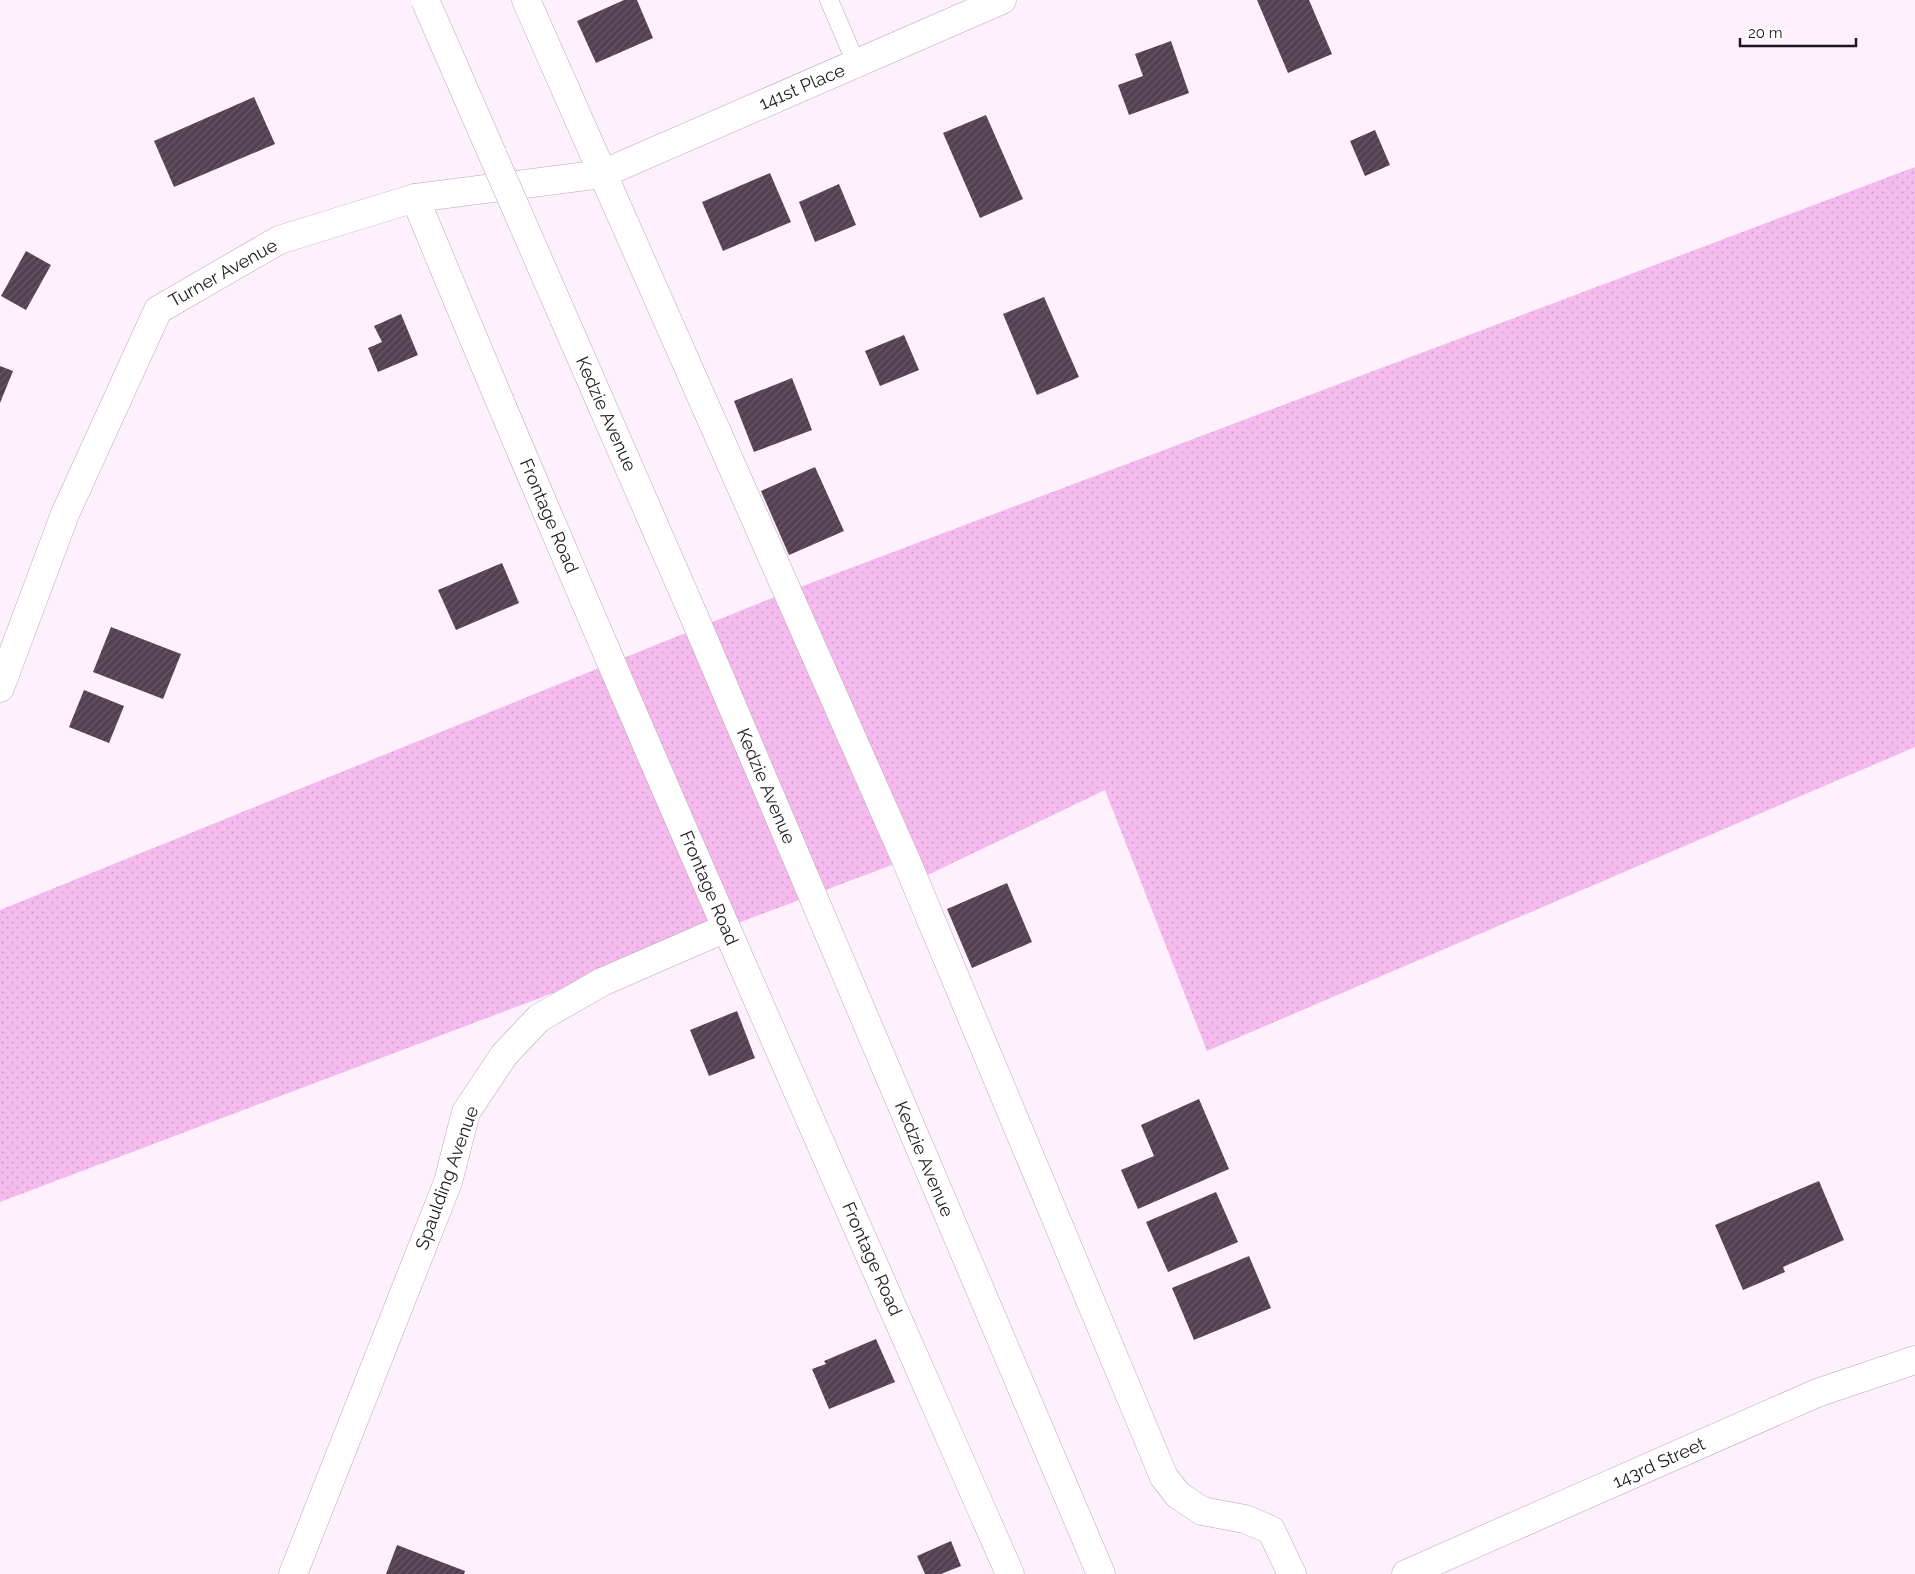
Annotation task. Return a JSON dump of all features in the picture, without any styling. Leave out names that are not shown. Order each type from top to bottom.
[{"type":"street","name":"Kedzie Avenue","points":[[425,0],[693,614],[1101,1574]]},
{"type":"street","points":[[526,0],[906,860],[1164,1477],[1178,1496],[1202,1511],[1245,1519],[1271,1530],[1292,1574]]},
{"type":"street","name":"141st Place","points":[[602,174],[1002,0]]},
{"type":"street","name":"Turner Avenue","points":[[0,688],[64,514],[158,310],[279,240],[415,198],[602,174]]},
{"type":"street","name":"Frontage Road","points":[[415,198],[499,399],[726,928],[1010,1574]]},
{"type":"street","name":"Spaulding Avenue","points":[[293,1574],[448,1182],[466,1112],[504,1055],[539,1018],[602,982],[726,928]]},
{"type":"street","name":"143rd Street","points":[[1406,1574],[1817,1393],[1915,1360]]},
{"type":"lane","points":[[828,0],[856,63]]},
{"type":"shaded area","points":[[1915,167],[1915,747],[1207,1051],[1105,790],[915,881],[905,860],[0,1202],[0,910],[787,592]]},
{"type":"building","points":[[624,0],[637,0],[653,38],[596,63],[577,21]]},
{"type":"building","points":[[1257,0],[1309,0],[1332,54],[1288,73]]},
{"type":"building","points":[[1171,41],[1189,93],[1129,115],[1118,85],[1143,76],[1135,54]]},
{"type":"building","points":[[254,97],[275,144],[174,187],[154,141]]},
{"type":"building","points":[[986,115],[1023,199],[980,218],[943,133]]},
{"type":"building","points":[[1375,130],[1390,165],[1365,176],[1350,141]]},
{"type":"building","points":[[770,173],[791,222],[723,251],[702,202]]},
{"type":"building","points":[[839,184],[856,225],[815,242],[799,202]]},
{"type":"building","points":[[26,251],[51,265],[26,310],[1,296]]},
{"type":"building","points":[[1044,297],[1079,377],[1037,395],[1003,314]]},
{"type":"building","points":[[401,314],[418,355],[378,372],[368,348],[382,342],[374,326]]},
{"type":"building","points":[[904,335],[919,370],[880,386],[865,351]]},
{"type":"building","points":[[0,366],[13,371],[0,403]]},
{"type":"building","points":[[792,378],[812,430],[754,452],[734,401]]},
{"type":"building","points":[[815,467],[844,531],[789,555],[761,491]]},
{"type":"building","points":[[502,563],[519,603],[456,630],[438,590]]},
{"type":"building","points":[[111,627],[181,654],[163,699],[93,672]]},
{"type":"building","points":[[84,690],[124,706],[109,743],[69,727]]},
{"type":"building","points":[[1007,883],[1032,942],[972,968],[947,909]]},
{"type":"building","points":[[737,1011],[755,1058],[709,1076],[690,1030]]},
{"type":"building","points":[[1199,1099],[1229,1169],[1138,1209],[1121,1170],[1154,1156],[1141,1125]]},
{"type":"building","points":[[1819,1181],[1844,1240],[1783,1267],[1785,1272],[1743,1290],[1715,1225]]},
{"type":"building","points":[[1216,1192],[1238,1242],[1168,1272],[1146,1222]]},
{"type":"building","points":[[1249,1256],[1271,1308],[1194,1340],[1172,1288]]},
{"type":"building","points":[[876,1339],[895,1382],[829,1409],[812,1369],[826,1364],[824,1361]]},
{"type":"building","points":[[951,1541],[961,1566],[941,1574],[925,1574],[917,1556]]},
{"type":"building","points":[[397,1545],[465,1571],[464,1574],[386,1574]]}]
